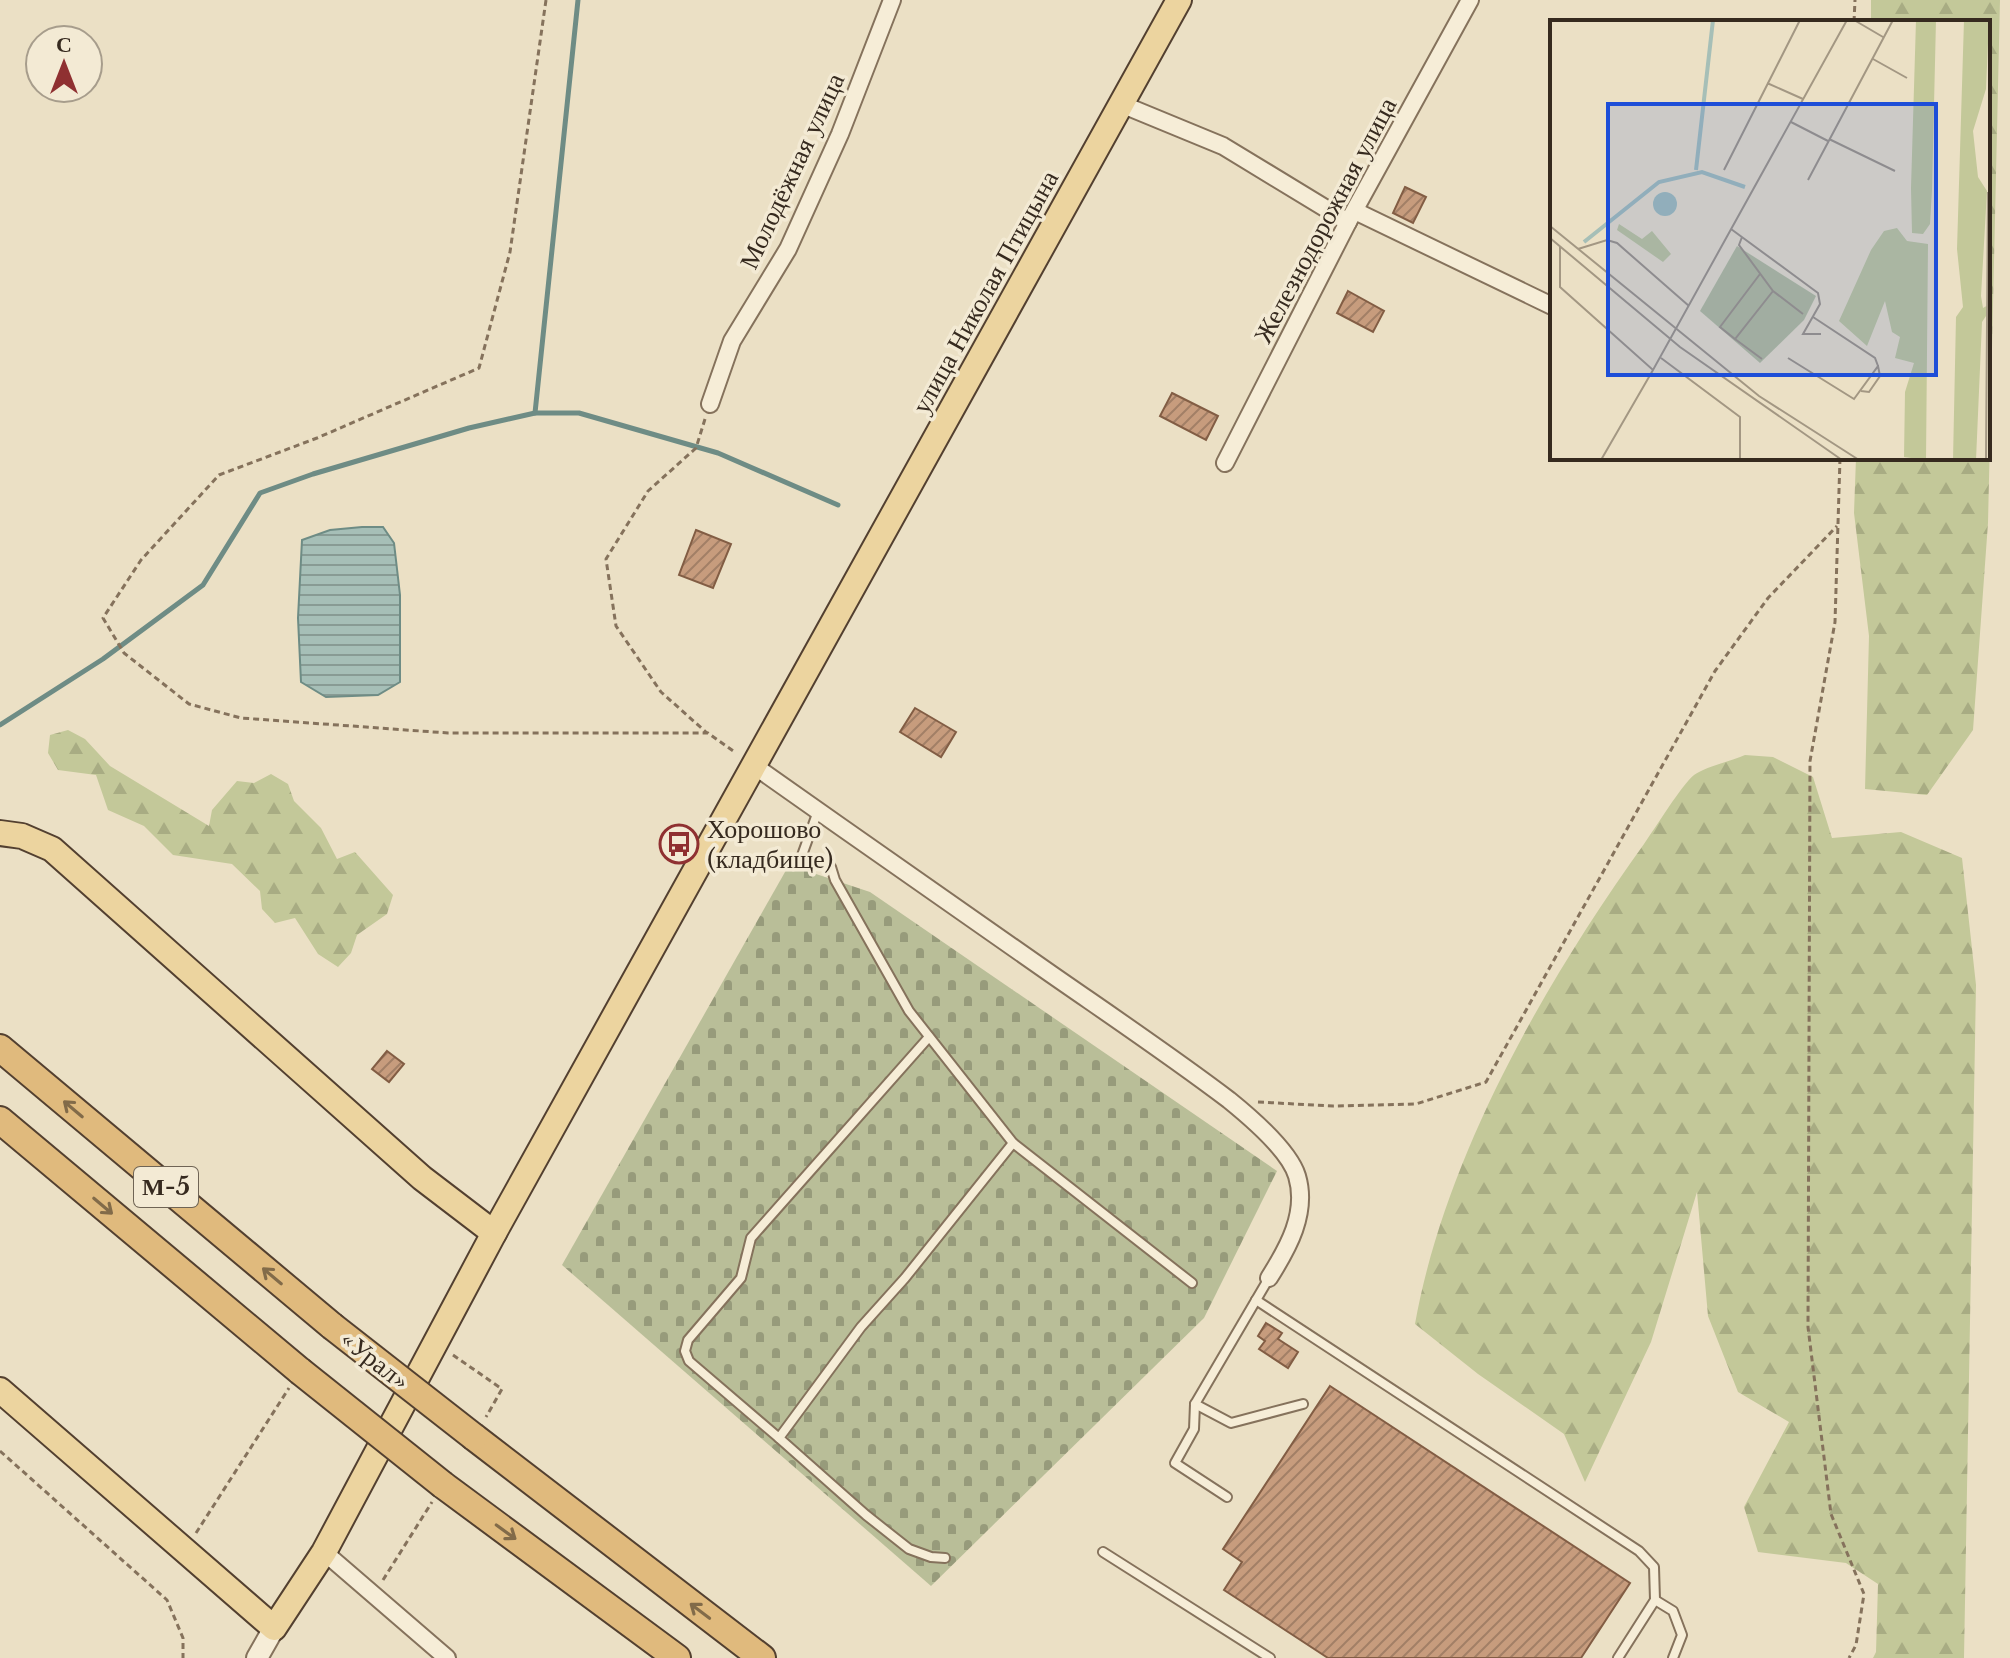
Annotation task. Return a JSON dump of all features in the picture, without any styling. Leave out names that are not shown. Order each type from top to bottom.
[{"type":"highway","name":"«Урал»","points":[[0,1048],[332,1326],[762,1658]]},
{"type":"highway","name":"М-5","points":[[0,1120],[300,1371],[443,1485],[677,1658]]},
{"type":"main road","name":"улица Николая Птицына","points":[[274,1628],[324,1552],[494,1233],[1179,0]]},
{"type":"main road","points":[[0,833],[22,836],[52,849],[422,1178],[494,1233]]},
{"type":"main road","points":[[0,1390],[274,1628]]},
{"type":"street","name":"Молодёжная улица","points":[[710,404],[732,341],[788,249],[834,149],[892,0]]},
{"type":"street","name":"Железнодорожная улица","points":[[1225,463],[1352,217],[1470,0]]},
{"type":"street","points":[[1121,104],[1223,146],[1352,217],[1550,305]]},
{"type":"street","points":[[753,765],[1229,1101],[1285,1154],[1297,1175],[1300,1198],[1297,1223],[1288,1248],[1269,1278]]},
{"type":"street","points":[[324,1552],[447,1658]]},
{"type":"street","points":[[257,1658],[274,1628]]},
{"type":"lane","points":[[818,811],[801,858],[831,867],[835,880],[909,1011],[929,1037],[1013,1143],[1192,1283]]},
{"type":"lane","points":[[929,1037],[751,1238],[741,1278],[688,1340],[685,1351],[689,1361],[866,1515],[909,1549],[931,1557],[945,1558]]},
{"type":"lane","points":[[779,1438],[861,1327],[905,1278],[1013,1143]]},
{"type":"lane","points":[[1227,1497],[1175,1463],[1194,1429],[1195,1404],[1269,1278]]},
{"type":"lane","points":[[1256,1300],[1639,1551],[1654,1567],[1655,1600],[1618,1658]]},
{"type":"lane","points":[[1195,1404],[1231,1423],[1303,1404]]},
{"type":"lane","points":[[1103,1552],[1270,1658]]},
{"type":"lane","points":[[1655,1600],[1673,1611],[1682,1635],[1673,1658]]},
{"type":"path","points":[[546,0],[510,252],[479,368],[317,438],[219,475],[141,560],[103,618],[124,653],[189,704],[241,718],[448,733],[708,733]]},
{"type":"path","points":[[1854,20],[1855,0]]},
{"type":"path","points":[[699,438],[696,448],[648,491],[606,559],[616,626],[661,692],[708,733],[753,765]]},
{"type":"path","points":[[1840,460],[1835,622],[1810,761],[1808,1327],[1831,1514],[1864,1594],[1856,1645],[1849,1658]]},
{"type":"path","points":[[1229,1101],[1333,1106],[1416,1104],[1486,1082],[1715,671],[1768,598],[1837,526]]},
{"type":"path","points":[[436,1344],[502,1389],[474,1437]]},
{"type":"path","points":[[185,1550],[300,1371]]},
{"type":"path","points":[[0,1451],[167,1600],[183,1638],[183,1658]]},
{"type":"path","points":[[374,1595],[443,1485]]},
{"type":"green space","points":[[1871,0],[2000,0],[1990,436],[1990,20],[1871,20]]},
{"type":"green space","points":[[1856,460],[1989,460],[1973,730],[1927,795],[1865,789],[1869,636],[1854,513]]},
{"type":"green space","points":[[68,730],[85,739],[110,766],[209,826],[212,810],[237,781],[254,783],[271,774],[288,784],[294,801],[321,828],[337,859],[355,852],[393,895],[387,914],[357,935],[351,953],[338,967],[318,954],[295,918],[275,923],[262,909],[260,891],[232,864],[173,855],[144,826],[108,810],[96,775],[58,770],[48,753],[50,735]]},
{"type":"green space","points":[[1745,755],[1773,757],[1813,777],[1832,838],[1901,832],[1962,858],[1976,985],[1964,1658],[1873,1658],[1876,1652],[1878,1584],[1846,1563],[1758,1552],[1744,1507],[1789,1422],[1738,1392],[1708,1316],[1697,1192],[1651,1342],[1585,1482],[1564,1434],[1478,1374],[1415,1324],[1429,1261],[1450,1198],[1475,1135],[1536,1012],[1607,897],[1683,787],[1699,772]]},
{"type":"green space","points":[[789,865],[870,892],[1277,1171],[1204,1318],[931,1586],[562,1265]]},
{"type":"water","points":[[383,527],[394,543],[400,595],[400,682],[378,695],[326,697],[301,682],[298,618],[302,540],[330,530]]},
{"type":"building","points":[[1405,187],[1426,197],[1413,223],[1393,213]]},
{"type":"building","points":[[1348,291],[1384,311],[1373,332],[1337,313]]},
{"type":"building","points":[[1172,393],[1218,416],[1206,440],[1160,416]]},
{"type":"building","points":[[696,530],[731,544],[713,588],[679,575]]},
{"type":"building","points":[[915,708],[956,732],[941,757],[900,732]]},
{"type":"building","points":[[387,1051],[404,1064],[389,1082],[372,1069]]},
{"type":"building","points":[[1266,1323],[1282,1333],[1278,1339],[1298,1352],[1288,1368],[1259,1349],[1265,1341],[1258,1336]]},
{"type":"building","points":[[1330,1386],[1630,1583],[1581,1658],[1328,1658],[1224,1590],[1242,1562],[1223,1549]]},
{"type":"waterway","points":[[535,413],[578,0]]},
{"type":"waterway","points":[[0,725],[103,659],[203,585],[260,493],[313,474],[469,428],[535,413],[579,413],[718,453],[838,505]]},
{"type":"place","name":"Хорошово (кладбище)","points":[[679,844]]}]
